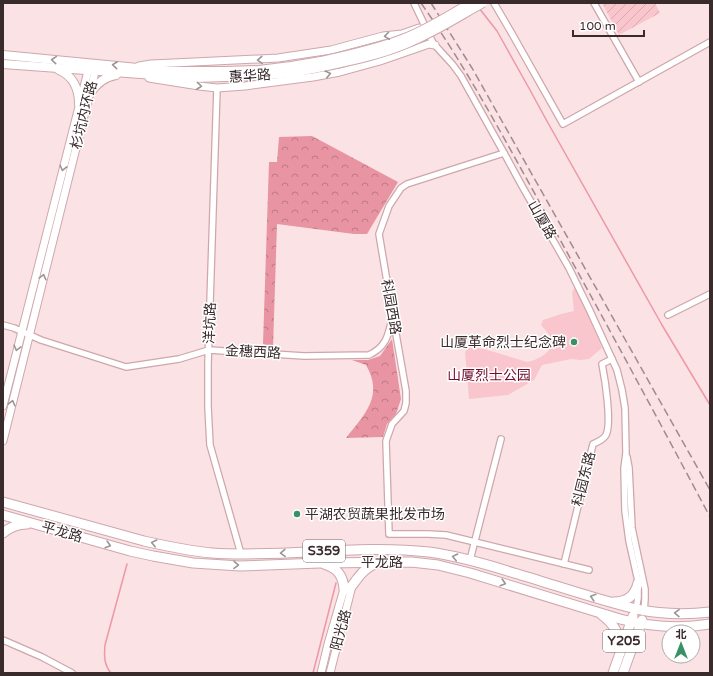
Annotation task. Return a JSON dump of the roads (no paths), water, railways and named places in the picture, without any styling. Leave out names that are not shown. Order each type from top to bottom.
[{"type":"main road","name":"惠华路","points":[[3,64],[54,68],[133,71],[196,78],[224,78],[292,73],[403,39],[430,26],[470,3]]},
{"type":"main road","name":"惠华路","points":[[322,64],[387,51],[406,44],[432,32],[483,3]]},
{"type":"main road","name":"惠华路","points":[[3,55],[120,73],[133,71]]},
{"type":"main road","points":[[54,68],[69,77],[74,83],[78,89],[79,104]]},
{"type":"main road","points":[[89,95],[104,78],[120,73]]},
{"type":"main road","name":"平龙路","points":[[3,502],[167,546],[212,553],[241,554],[361,550],[411,551],[445,555],[470,560],[640,610],[693,614],[710,612]]},
{"type":"main road","name":"平龙路","points":[[3,515],[130,551],[175,560],[215,565],[240,566],[320,563],[424,563],[470,573],[631,622],[653,626],[672,627],[710,624]]},
{"type":"main road","points":[[3,533],[17,525],[36,524]]},
{"type":"main road","points":[[320,563],[331,566],[339,573],[348,588],[367,568],[376,563],[382,562]]},
{"type":"main road","points":[[610,602],[622,601],[629,597],[634,593],[638,583]]},
{"type":"main road","name":"Y205","points":[[613,673],[631,622],[640,610]]},
{"type":"main road","name":"Y205","points":[[623,673],[641,624],[640,610]]},
{"type":"main road","points":[[596,611],[608,620],[616,630],[620,640],[620,654]]},
{"type":"street","name":"山厦路","points":[[414,3],[435,45],[461,76],[515,174],[570,268],[612,359],[620,380],[624,399],[626,453],[629,468],[632,528],[645,589],[645,599],[640,610]]},
{"type":"street","points":[[594,3],[639,82]]},
{"type":"street","points":[[496,4],[563,124],[710,42]]},
{"type":"street","points":[[133,71],[151,64],[278,58],[331,50],[383,36],[402,34],[425,27]]},
{"type":"street","points":[[133,71],[178,83],[199,86],[217,88],[245,86],[340,72],[380,61],[429,44],[435,45]]},
{"type":"street","name":"杉坑内环路","points":[[3,441],[89,95],[92,69]]},
{"type":"street","name":"杉坑内环路","points":[[3,406],[79,104],[92,69]]},
{"type":"street","name":"洋坑路","points":[[217,88],[208,407],[210,445],[241,554]]},
{"type":"street","name":"科园西路","points":[[474,542],[446,535],[389,534],[386,441],[392,424],[404,411],[406,391],[379,234],[389,206],[401,188],[407,184],[504,153]]},
{"type":"street","points":[[668,315],[710,294]]},
{"type":"street","name":"金穗西路","points":[[3,325],[14,328],[41,340],[126,367],[179,359],[209,350],[304,356],[369,355],[377,351],[382,345],[388,334],[393,317]]},
{"type":"street","name":"科园东路","points":[[564,564],[593,444],[600,441],[606,435],[609,422],[605,378],[602,364],[612,359]]},
{"type":"street","points":[[470,560],[502,439]]},
{"type":"street","name":"山厦路","points":[[626,453],[624,468],[626,521],[638,583],[640,610]]},
{"type":"street","points":[[474,542],[589,570]]},
{"type":"street","name":"阳光路","points":[[321,673],[348,588]]},
{"type":"street","name":"阳光路","points":[[330,673],[348,588]]},
{"type":"street","points":[[3,640],[33,652],[72,673]]},
{"type":"waterway","points":[[479,8],[497,31],[662,325],[710,405]]},
{"type":"waterway","points":[[111,673],[105,660],[105,645],[127,564]]},
{"type":"waterway","points":[[313,673],[336,583]]},
{"type":"railway","points":[[421,3],[455,54],[501,133],[608,327],[710,517]]},
{"type":"railway","points":[[431,3],[472,68],[710,490]]},
{"type":"place","name":"山厦革命烈士纪念碑","points":[[574,342]]},
{"type":"place","name":"平湖农贸蔬果批发市场","points":[[297,514]]},
{"type":"park label","name":"山厦烈士公园","points":[[489,375]]}]
